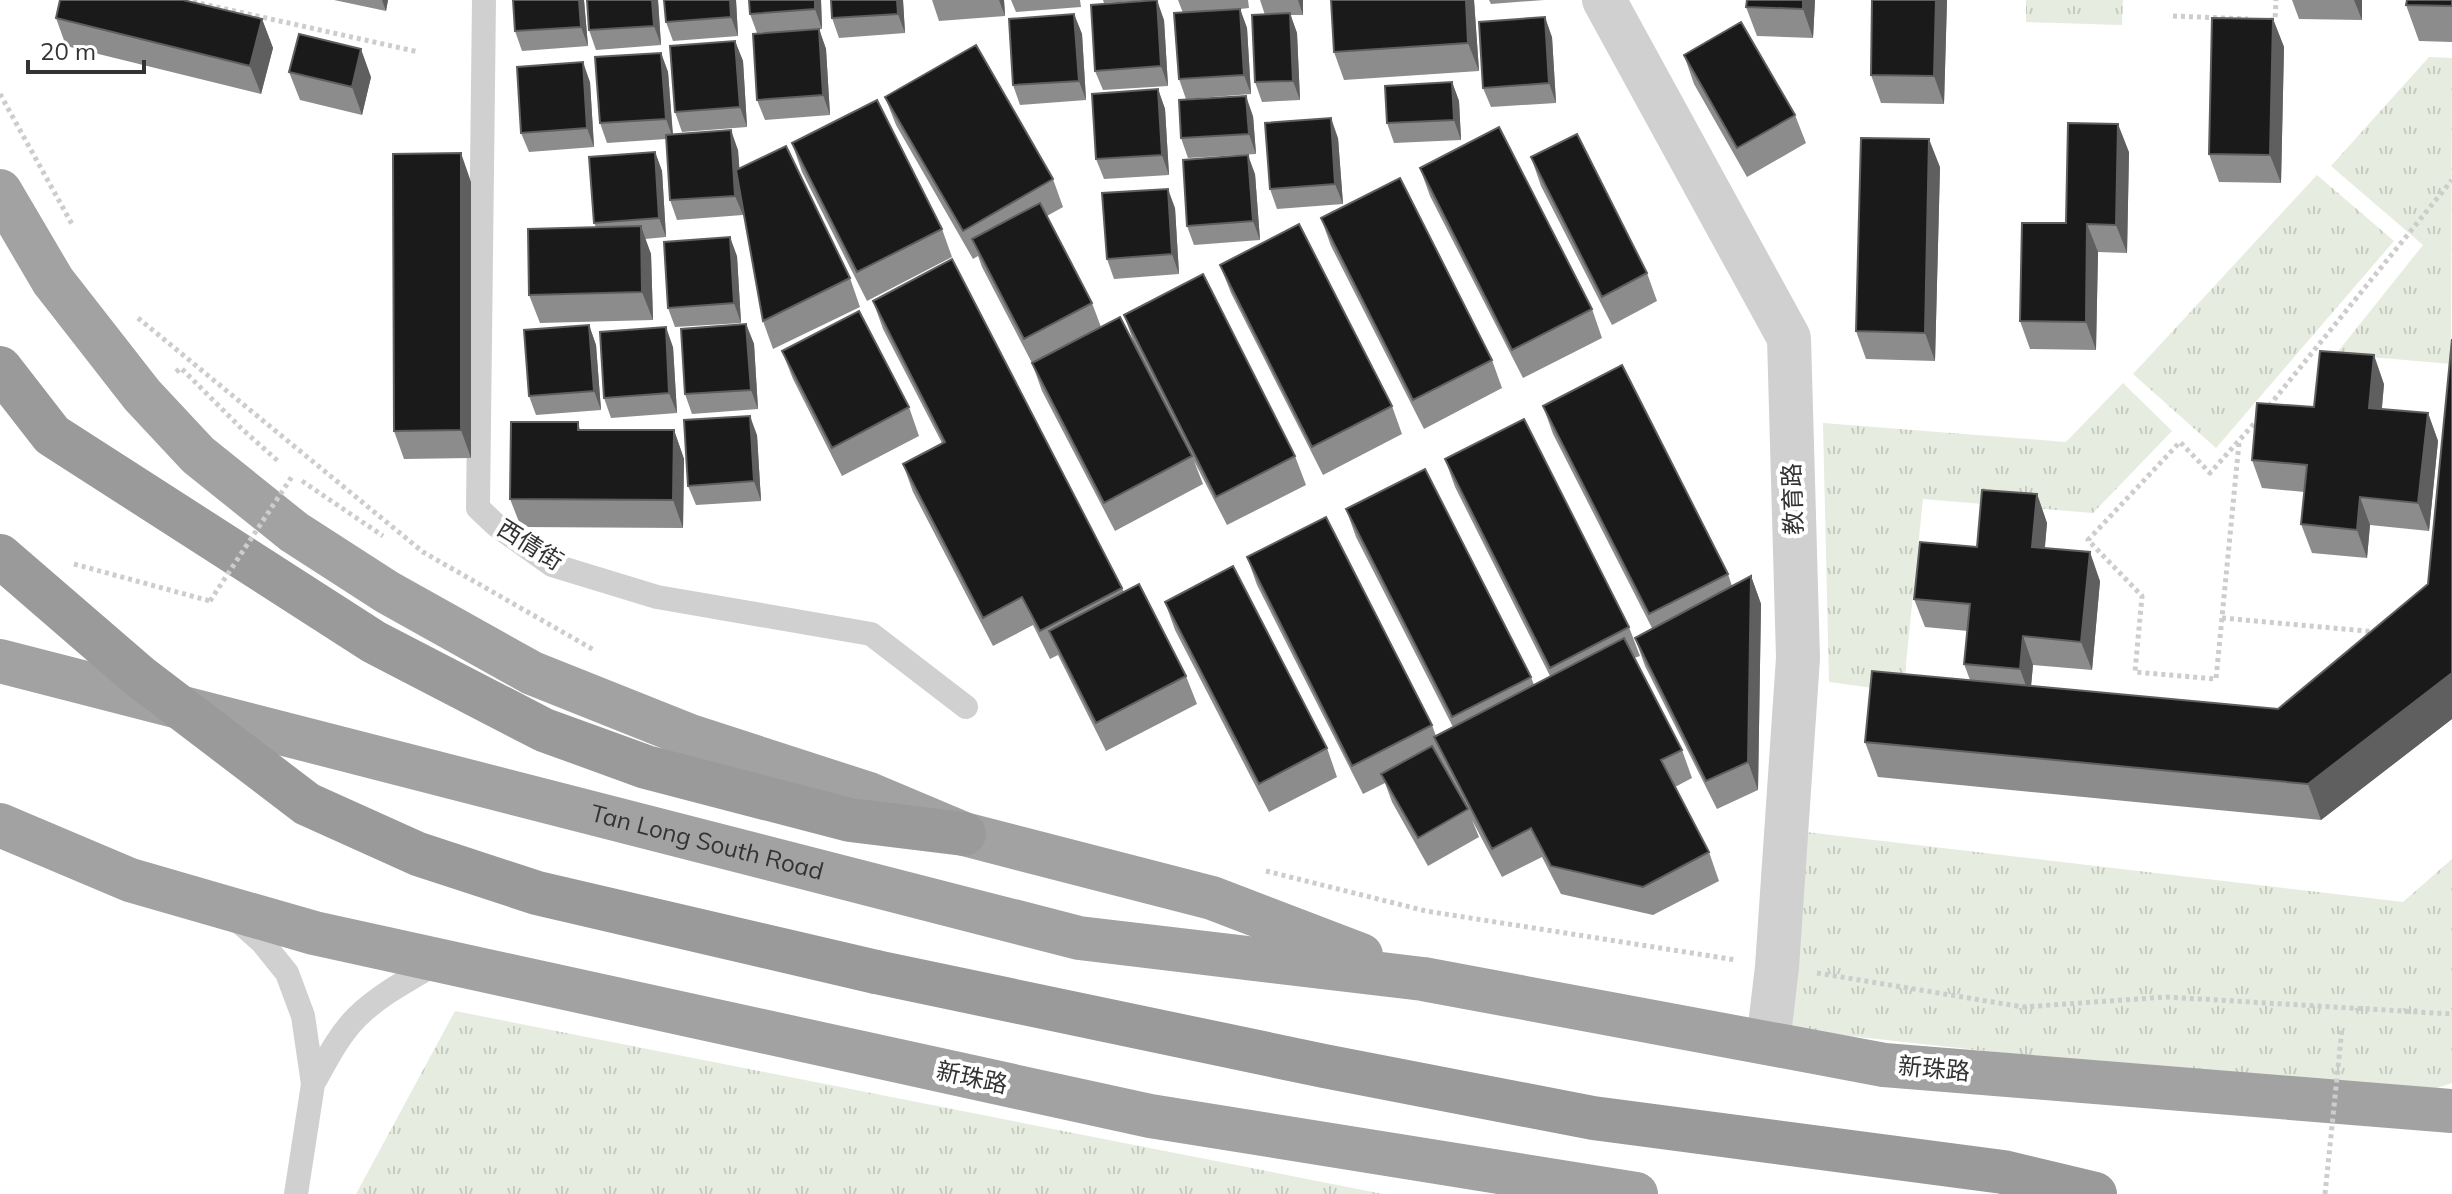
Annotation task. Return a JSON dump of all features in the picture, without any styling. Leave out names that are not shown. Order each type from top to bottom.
[{"type":"highway","points":[[0,191],[53,281],[142,395],[198,455],[294,532],[387,592],[532,673],[690,736],[869,794],[964,834]]},
{"type":"highway","points":[[0,368],[52,435],[374,642],[544,730],[646,767],[850,820],[964,834],[1212,898],[1423,979]]},
{"type":"highway","points":[[0,556],[139,676],[307,804],[418,854],[537,893],[876,972],[1324,1066],[1593,1118],[2003,1172],[2095,1194]]},
{"type":"highway","name":"Tan Long South Road","points":[[0,661],[1079,938],[1423,979]]},
{"type":"highway","points":[[0,825],[130,880],[221,906]]},
{"type":"highway","name":"新珠路","points":[[221,906],[314,933],[1150,1116],[1636,1194]]},
{"type":"highway","name":"新珠路","points":[[1423,979],[1884,1065],[2452,1111]]},
{"type":"street","name":"教育路","points":[[1604,0],[1789,338],[1798,658],[1777,967],[1768,1043]]},
{"type":"lane","name":"西倩街","points":[[484,0],[478,508],[496,525],[552,565],[657,597],[871,634],[966,707]]},
{"type":"lane","points":[[221,906],[262,942],[287,973],[303,1016],[313,1084],[296,1194]]},
{"type":"lane","points":[[313,1084],[336,1042],[357,1017],[383,996],[440,961]]},
{"type":"path","points":[[185,0],[419,52]]},
{"type":"path","points":[[2173,16],[2275,20],[2276,0]]},
{"type":"path","points":[[0,94],[75,230]]},
{"type":"path","points":[[2239,443],[2216,679],[2135,672],[2142,596],[2088,540],[2180,442],[2210,473],[2239,443],[2452,180]]},
{"type":"path","points":[[136,317],[423,552],[602,654]]},
{"type":"path","points":[[181,368],[293,475],[387,538]]},
{"type":"path","points":[[60,560],[210,601],[293,475]]},
{"type":"path","points":[[2222,618],[2386,633]]},
{"type":"path","points":[[1260,869],[1426,911],[2023,1007],[2166,997],[2452,1014]]},
{"type":"path","points":[[2325,1194],[2342,1029]]},
{"type":"green space","points":[[2026,0],[2123,0],[2122,25],[2026,22]]},
{"type":"green space","points":[[2429,57],[2452,58],[2451,364],[2336,354],[2423,245],[2331,166]]},
{"type":"green space","points":[[2317,175],[2394,241],[2216,448],[2133,374]]},
{"type":"green space","points":[[2123,383],[2172,431],[2093,513],[1923,499],[1903,692],[1829,682],[1823,423],[2066,442]]},
{"type":"green space","points":[[1806,832],[2403,902],[2452,859],[2452,1083],[2425,1092],[2186,1073],[1786,1029]]},
{"type":"green space","points":[[455,1011],[1383,1194],[356,1194]]},
{"type":"building","points":[[60,0],[183,0],[262,19],[250,66],[56,18]]},
{"type":"building","points":[[513,0],[579,0],[581,27],[515,31]]},
{"type":"building","points":[[587,0],[652,0],[654,26],[589,30]]},
{"type":"building","points":[[664,0],[730,0],[731,17],[666,22]]},
{"type":"building","points":[[749,0],[815,0],[815,9],[750,14]]},
{"type":"building","points":[[831,0],[897,0],[898,14],[832,18]]},
{"type":"building","points":[[1157,0],[1161,66],[1095,71],[1091,5]]},
{"type":"building","points":[[1331,0],[1466,0],[1468,43],[1334,52]]},
{"type":"building","points":[[1747,0],[1803,0],[1803,9],[1746,7]]},
{"type":"building","points":[[1872,0],[1936,0],[1934,76],[1871,75]]},
{"type":"building","points":[[2407,0],[2452,0],[2452,6],[2406,5]]},
{"type":"building","points":[[1240,9],[1244,75],[1179,79],[1174,13]]},
{"type":"building","points":[[1290,13],[1293,81],[1255,82],[1252,15]]},
{"type":"building","points":[[1074,14],[1079,81],[1013,85],[1009,19]]},
{"type":"building","points":[[1545,17],[1549,83],[1483,88],[1479,22]]},
{"type":"building","points":[[2212,18],[2273,19],[2270,155],[2209,154]]},
{"type":"building","points":[[1741,22],[1795,115],[1737,148],[1684,55]]},
{"type":"building","points":[[819,29],[823,95],[757,100],[753,34]]},
{"type":"building","points":[[299,34],[361,49],[352,87],[289,72]]},
{"type":"building","points":[[735,41],[740,107],[675,112],[670,46]]},
{"type":"building","points":[[976,45],[1053,179],[963,231],[885,97]]},
{"type":"building","points":[[661,53],[666,119],[600,123],[595,57]]},
{"type":"building","points":[[583,62],[587,128],[521,133],[517,67]]},
{"type":"building","points":[[1452,82],[1454,120],[1387,123],[1385,86]]},
{"type":"building","points":[[1158,89],[1162,155],[1096,159],[1092,94]]},
{"type":"building","points":[[1246,96],[1249,134],[1181,138],[1179,100]]},
{"type":"building","points":[[877,100],[942,229],[857,272],[792,143]]},
{"type":"building","points":[[1331,118],[1335,184],[1270,189],[1265,123]]},
{"type":"building","points":[[2068,123],[2118,124],[2116,225],[2087,224],[2086,322],[2020,321],[2022,223],[2066,223]]},
{"type":"building","points":[[1499,127],[1592,309],[1512,350],[1420,168]]},
{"type":"building","points":[[731,130],[735,196],[670,200],[666,135]]},
{"type":"building","points":[[1577,134],[1647,273],[1602,297],[1531,157]]},
{"type":"building","points":[[1861,138],[1929,139],[1925,333],[1856,331]]},
{"type":"building","points":[[786,146],[850,278],[763,321],[736,170]]},
{"type":"building","points":[[655,152],[659,218],[594,223],[589,157]]},
{"type":"building","points":[[461,153],[461,430],[394,431],[393,154]]},
{"type":"building","points":[[1248,155],[1253,221],[1187,226],[1183,160]]},
{"type":"building","points":[[1400,178],[1492,360],[1413,400],[1321,218]]},
{"type":"building","points":[[1168,189],[1172,254],[1107,259],[1102,193]]},
{"type":"building","points":[[1040,203],[1092,303],[1024,339],[972,239]]},
{"type":"building","points":[[1299,224],[1392,406],[1312,447],[1220,265]]},
{"type":"building","points":[[641,226],[642,292],[529,295],[528,229]]},
{"type":"building","points":[[730,237],[734,303],[668,308],[664,242]]},
{"type":"building","points":[[952,259],[1122,588],[1040,631],[1022,597],[983,618],[903,464],[945,442],[873,301]]},
{"type":"building","points":[[1203,274],[1295,456],[1216,497],[1124,315]]},
{"type":"building","points":[[859,311],[909,407],[832,448],[782,351]]},
{"type":"building","points":[[1120,317],[1192,456],[1104,503],[1032,363]]},
{"type":"building","points":[[746,324],[751,390],[685,394],[681,329]]},
{"type":"building","points":[[589,325],[594,391],[529,396],[524,330]]},
{"type":"building","points":[[666,327],[669,393],[604,398],[600,332]]},
{"type":"building","points":[[2452,339],[2452,673],[2308,784],[1865,742],[1872,671],[2278,709],[2428,584]]},
{"type":"building","points":[[2320,351],[2374,355],[2369,408],[2428,413],[2418,503],[2360,497],[2357,530],[2301,524],[2307,465],[2252,460],[2257,403],[2314,407]]},
{"type":"building","points":[[1622,365],[1728,574],[1649,614],[1543,406]]},
{"type":"building","points":[[750,416],[754,481],[688,486],[684,420]]},
{"type":"building","points":[[1524,419],[1629,627],[1550,668],[1445,459]]},
{"type":"building","points":[[511,422],[578,422],[578,430],[674,430],[673,500],[510,499]]},
{"type":"building","points":[[1425,469],[1531,677],[1452,717],[1346,509]]},
{"type":"building","points":[[1982,490],[2037,494],[2032,547],[2090,552],[2081,642],[2023,636],[2020,669],[1964,664],[1970,604],[1914,599],[1920,542],[1977,547]]},
{"type":"building","points":[[1326,517],[1432,725],[1352,766],[1247,557]]},
{"type":"building","points":[[1233,566],[1327,748],[1259,784],[1165,602]]},
{"type":"building","points":[[1751,576],[1748,762],[1706,781],[1635,638]]},
{"type":"building","points":[[1139,584],[1186,676],[1096,723],[1049,631]]},
{"type":"building","points":[[1624,638],[1682,750],[1661,760],[1709,852],[1643,887],[1551,866],[1531,828],[1492,849],[1434,737]]},
{"type":"building","points":[[1432,746],[1468,809],[1418,838],[1381,774]]}]
